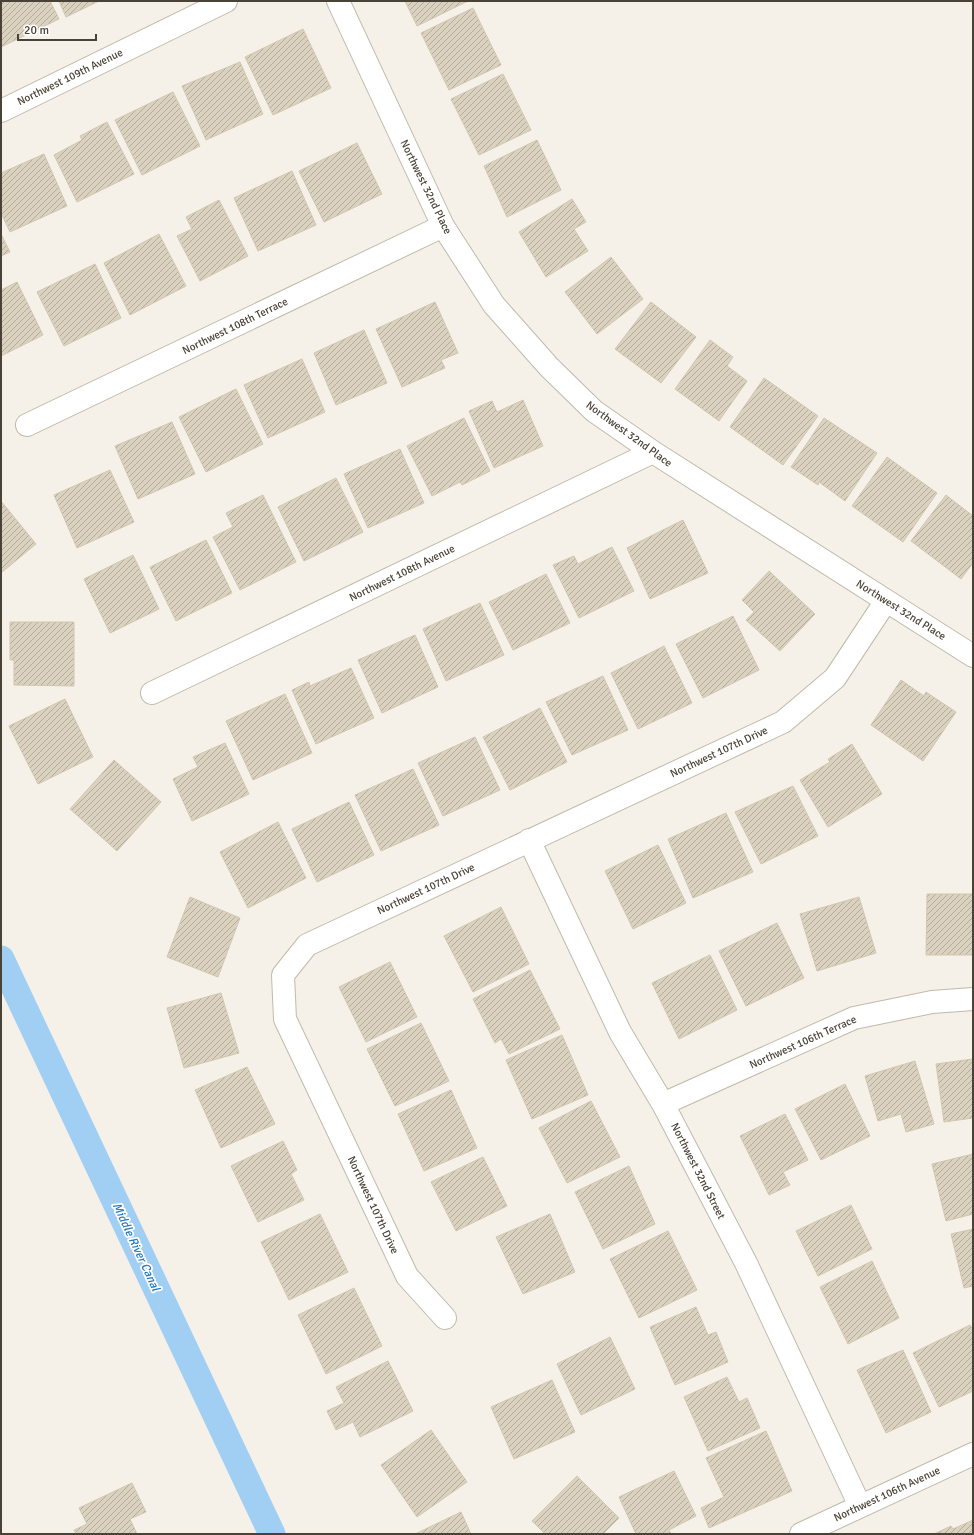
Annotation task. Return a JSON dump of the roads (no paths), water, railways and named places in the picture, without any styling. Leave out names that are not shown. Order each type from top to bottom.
[{"type":"street","name":"Northwest 109th Avenue","points":[[1,111],[226,1]]},
{"type":"street","name":"Northwest 32nd Place","points":[[338,1],[443,226],[494,304],[548,368],[594,411],[653,452],[973,656]]},
{"type":"street","name":"Northwest 108th Terrace","points":[[27,425],[443,226]]},
{"type":"street","name":"Northwest 108th Avenue","points":[[152,693],[653,452]]},
{"type":"street","name":"Northwest 107th Drive","points":[[445,1318],[407,1276],[285,1018],[283,975],[308,945],[783,722],[835,678],[886,601]]},
{"type":"street","name":"Northwest 32nd Street","points":[[529,840],[620,1032],[663,1104],[746,1263],[860,1506]]},
{"type":"street","name":"Northwest 106th Terrace","points":[[663,1104],[854,1018],[932,1002],[973,999]]},
{"type":"street","name":"Northwest 106th Avenue","points":[[801,1534],[973,1454]]},
{"type":"waterway","name":"Middle River Canal","points":[[1,959],[272,1534]]}]
